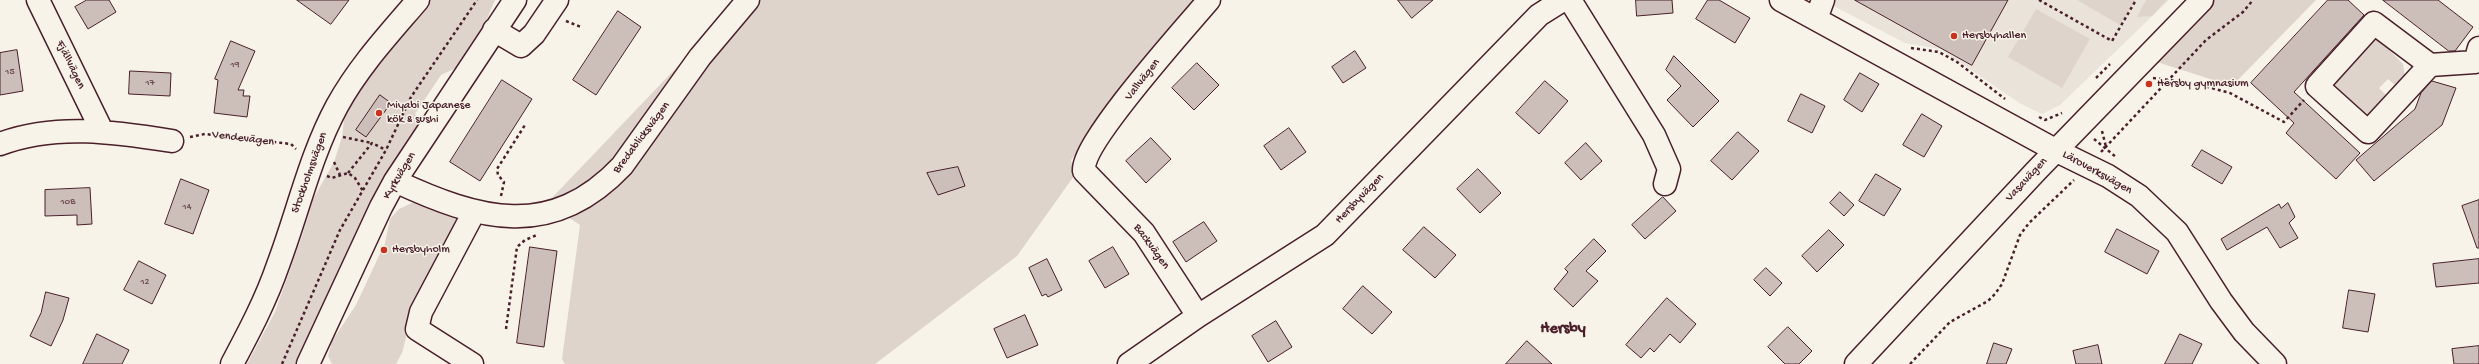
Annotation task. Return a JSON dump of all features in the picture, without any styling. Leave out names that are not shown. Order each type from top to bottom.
[{"type":"street","name":"Fjällvägen","points":[[38,0],[102,130]]},
{"type":"street","name":"Stockholmsvägen","points":[[232,364],[261,308],[278,266],[318,144],[337,106],[360,68],[418,0]]},
{"type":"street","name":"Kyrkvägen","points":[[309,363],[381,207],[396,181],[515,0]]},
{"type":"street","points":[[494,30],[521,46],[534,34],[557,0]]},
{"type":"street","name":"Bredablicksvägen","points":[[396,181],[428,197],[474,212],[497,217],[537,214],[565,208],[588,196],[607,182],[622,166],[700,57],[748,0]]},
{"type":"street","name":"Vallvägen","points":[[1083,164],[1099,137],[1144,76],[1209,0]]},
{"type":"street","name":"Hersbyvägen","points":[[1129,364],[1198,316],[1326,235],[1539,15],[1563,0]]},
{"type":"street","points":[[1570,0],[1654,135],[1669,169],[1666,184]]},
{"type":"street","name":"Läroverksvägen","points":[[1781,0],[1819,10],[2055,150],[2088,166],[2138,196],[2177,232],[2221,301],[2244,332],[2275,364]]},
{"type":"street","name":"Vasavägen","points":[[1856,364],[1888,327],[2055,150],[2202,0]]},
{"type":"street","points":[[2430,65],[2368,132],[2317,86],[2374,23],[2430,65],[2475,62],[2479,48]]},
{"type":"street","points":[[0,144],[42,133],[102,130],[172,141]]},
{"type":"street","name":"Backvägen","points":[[1083,164],[1084,171],[1144,233],[1198,316]]},
{"type":"street","points":[[472,364],[417,329],[421,312],[474,212]]},
{"type":"path","points":[[282,364],[340,230],[386,150],[411,97],[477,0]]},
{"type":"path","points":[[2039,0],[2112,41],[2136,0]]},
{"type":"path","points":[[1910,364],[1950,322],[1988,301],[1995,294],[2002,284],[2020,235],[2029,223],[2106,148],[2167,80],[2206,40],[2243,12],[2253,0]]},
{"type":"path","points":[[1905,46],[1939,52],[1957,62],[2007,100]]},
{"type":"path","points":[[2092,83],[2113,61]]},
{"type":"path","points":[[2167,80],[2192,83],[2230,93],[2284,122],[2317,86]]},
{"type":"path","points":[[2032,114],[2045,120],[2061,115],[2065,110]]},
{"type":"path","points":[[497,217],[504,182],[498,175],[497,169],[525,125]]},
{"type":"path","points":[[2106,127],[2102,132],[2106,148]]},
{"type":"path","name":"Vendevägen","points":[[172,141],[205,134],[291,144],[302,156],[300,168],[310,171]]},
{"type":"path","points":[[342,137],[372,143],[386,150]]},
{"type":"path","points":[[310,171],[332,178],[348,173],[372,143]]},
{"type":"path","points":[[334,162],[340,175]]},
{"type":"path","points":[[348,173],[355,178],[363,191]]},
{"type":"path","points":[[506,329],[517,248],[525,240],[540,234]]},
{"type":"shaded area","points":[[427,0],[495,0],[481,33],[456,68],[441,75],[415,114],[421,121],[373,201],[339,268],[299,364],[247,364],[275,312],[302,236],[313,199],[334,162],[342,137],[346,104]]},
{"type":"shaded area","points":[[741,0],[1195,0],[1071,160],[1074,176],[1017,256],[875,364],[565,364],[562,359],[580,225],[547,203]]},
{"type":"shaded area","points":[[1822,0],[2169,0],[2060,105],[2042,114],[2021,104],[1940,49],[1905,43]]},
{"type":"shaded area","points":[[2077,0],[2135,0],[2120,25]]},
{"type":"shaded area","points":[[2146,0],[2167,0],[2152,16],[2137,17]]},
{"type":"shaded area","points":[[2215,0],[2316,0],[2232,86],[2157,62]]},
{"type":"shaded area","points":[[2036,9],[2090,39],[2062,88],[2008,57]]},
{"type":"shaded area","points":[[2378,39],[2403,64],[2406,83],[2393,96],[2390,92],[2395,85],[2388,79],[2379,88],[2390,99],[2372,117],[2355,118],[2328,92],[2330,76],[2361,44]]},
{"type":"shaded area","points":[[414,202],[460,214],[461,222],[410,322],[402,353],[396,364],[332,364],[328,356],[332,341],[356,305],[385,243],[390,219],[399,209]]},
{"type":"building","points":[[87,0],[109,0],[116,12],[88,29],[75,7]]},
{"type":"building","points":[[297,0],[349,0],[331,24]]},
{"type":"building","points":[[1398,0],[1433,0],[1412,18]]},
{"type":"building","points":[[1636,0],[1672,0],[1673,13],[1637,16]]},
{"type":"building","points":[[1708,0],[1719,0],[1750,18],[1735,43],[1696,19]]},
{"type":"building","name":"Hersbyhallen","points":[[1855,0],[2008,0],[1972,65]]},
{"type":"building","points":[[2328,0],[2348,0],[2364,15],[2294,92],[2360,153],[2336,179],[2286,133],[2294,123],[2251,83]]},
{"type":"building","points":[[2383,0],[2438,0],[2473,27],[2455,51],[2449,51]]},
{"type":"building","points":[[618,11],[641,27],[596,95],[573,80]]},
{"type":"building","points":[[231,41],[255,51],[238,90],[244,90],[243,96],[250,96],[247,117],[214,113],[218,80],[215,79]]},
{"type":"building","points":[[17,50],[23,91],[0,95],[0,53]]},
{"type":"building","points":[[1355,51],[1366,68],[1343,83],[1332,67]]},
{"type":"building","points":[[1674,56],[1719,101],[1693,127],[1667,100],[1681,86],[1666,70]]},
{"type":"building","points":[[1197,63],[1219,85],[1194,110],[1172,88]]},
{"type":"building","points":[[130,71],[171,73],[170,96],[129,94]]},
{"type":"building","points":[[1860,73],[1879,84],[1862,112],[1844,100]]},
{"type":"building","points":[[502,80],[532,99],[480,181],[450,162]]},
{"type":"building","points":[[1545,81],[1568,101],[1539,134],[1516,113]]},
{"type":"building","points":[[2432,81],[2456,88],[2442,125],[2374,181],[2356,160],[2415,109],[2421,93]]},
{"type":"building","points":[[1801,94],[1825,106],[1812,133],[1788,121]]},
{"type":"building","points":[[380,95],[391,103],[366,137],[356,130]]},
{"type":"building","points":[[1922,114],[1942,126],[1924,157],[1903,145]]},
{"type":"building","points":[[1289,128],[1306,152],[1281,170],[1264,146]]},
{"type":"building","points":[[1738,132],[1759,151],[1732,180],[1711,161]]},
{"type":"building","points":[[1151,138],[1171,159],[1146,183],[1126,161]]},
{"type":"building","points":[[1586,143],[1602,161],[1581,180],[1565,163]]},
{"type":"building","points":[[2202,150],[2232,167],[2222,184],[2192,166]]},
{"type":"building","points":[[958,167],[965,186],[938,195],[927,173]]},
{"type":"building","points":[[1478,169],[1501,193],[1480,213],[1457,189]]},
{"type":"building","points":[[1876,174],[1901,189],[1884,216],[1859,201]]},
{"type":"building","points":[[181,179],[209,190],[193,234],[165,224]]},
{"type":"building","points":[[90,188],[92,224],[77,225],[77,215],[45,216],[45,190]]},
{"type":"building","points":[[1840,192],[1854,205],[1844,216],[1830,203]]},
{"type":"building","points":[[1663,197],[1676,211],[1645,239],[1632,225]]},
{"type":"building","points":[[2479,200],[2479,248],[2477,248],[2462,206]]},
{"type":"building","points":[[2288,203],[2295,217],[2289,223],[2298,238],[2280,248],[2267,227],[2227,250],[2221,239],[2279,204],[2281,208]]},
{"type":"building","points":[[1204,222],[1217,241],[1186,262],[1173,242]]},
{"type":"building","points":[[1424,227],[1456,255],[1435,278],[1403,250]]},
{"type":"building","points":[[2117,229],[2159,251],[2147,274],[2105,252]]},
{"type":"building","points":[[1829,230],[1844,245],[1817,272],[1802,256]]},
{"type":"building","points":[[1594,239],[1606,251],[1586,271],[1598,281],[1573,307],[1554,289],[1568,272],[1565,269]]},
{"type":"building","points":[[530,247],[557,251],[544,347],[517,343]]},
{"type":"building","points":[[1113,247],[1129,274],[1105,288],[1089,261]]},
{"type":"building","points":[[1047,259],[1062,290],[1048,297],[1046,294],[1042,296],[1029,268]]},
{"type":"building","points":[[2479,259],[2479,283],[2436,287],[2433,264]]},
{"type":"building","points":[[139,261],[166,275],[152,304],[124,290]]},
{"type":"building","points":[[1766,268],[1782,283],[1770,296],[1754,280]]},
{"type":"building","points":[[1363,286],[1392,312],[1372,334],[1343,309]]},
{"type":"building","points":[[2349,290],[2375,294],[2368,332],[2343,328]]},
{"type":"building","points":[[46,292],[69,298],[63,320],[51,346],[30,336],[41,313]]},
{"type":"building","points":[[1667,298],[1696,324],[1680,343],[1670,334],[1654,352],[1650,348],[1641,358],[1626,345]]},
{"type":"building","points":[[1025,315],[1038,345],[1007,358],[994,329]]},
{"type":"building","points":[[1276,321],[1292,347],[1268,362],[1252,336]]},
{"type":"building","points":[[1788,327],[1812,351],[1799,364],[1785,364],[1768,347]]},
{"type":"building","points":[[97,334],[129,350],[122,364],[83,364]]},
{"type":"building","points":[[2180,334],[2202,344],[2192,364],[2165,364]]},
{"type":"building","points":[[1527,341],[1552,364],[1506,364]]},
{"type":"building","points":[[1994,343],[2012,349],[2006,364],[1987,364]]},
{"type":"building","points":[[2098,345],[2102,364],[2076,364],[2073,351]]},
{"type":"building","points":[[2479,346],[2479,364],[2454,364],[2452,349]]},
{"type":"place","name":"Hersbyhallen","points":[[1954,36]]},
{"type":"place","name":"Hersby gymnasium","points":[[2149,84]]},
{"type":"place","name":"Miyabi Japanese kök & sushi","points":[[379,113]]},
{"type":"place","name":"Hersbyholm","points":[[384,250]]},
{"type":"district","name":"Hersby","points":[[1563,330]]}]
